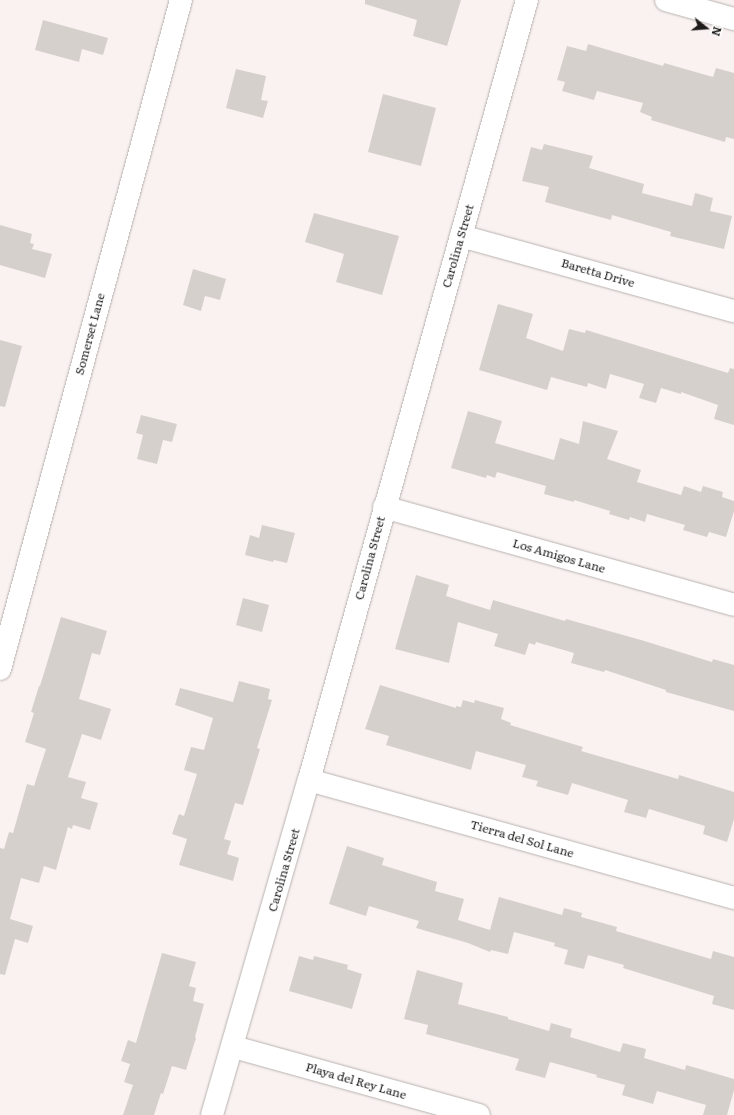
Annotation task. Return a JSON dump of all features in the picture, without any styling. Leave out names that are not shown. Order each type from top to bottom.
[{"type":"street","name":"Somerset Lane","points":[[0,669],[181,0]]},
{"type":"street","name":"Carolina Street","points":[[212,1115],[234,1047],[527,0]]},
{"type":"street","points":[[666,0],[734,19]]},
{"type":"street","name":"Baretta Drive","points":[[461,236],[734,311]]},
{"type":"street","name":"Los Amigos Lane","points":[[384,507],[734,605]]},
{"type":"street","name":"Tierra del Sol Lane","points":[[309,780],[734,898]]},
{"type":"street","name":"Playa del Rey Lane","points":[[234,1047],[479,1115]]},
{"type":"building","points":[[365,0],[461,0],[447,46],[413,36],[417,20],[365,4]]},
{"type":"building","points":[[43,20],[108,38],[103,55],[82,49],[79,62],[35,50]]},
{"type":"building","points":[[588,44],[663,66],[664,63],[713,77],[716,68],[734,73],[734,139],[726,137],[725,142],[651,120],[652,117],[640,112],[643,103],[597,91],[594,100],[562,91],[565,82],[557,80],[567,46],[586,51]]},
{"type":"building","points":[[236,69],[266,76],[261,100],[268,101],[263,118],[226,108]]},
{"type":"building","points":[[383,94],[436,108],[421,166],[368,152]]},
{"type":"building","points":[[544,144],[593,156],[589,168],[644,184],[642,193],[692,206],[695,193],[713,198],[710,211],[732,216],[724,249],[670,236],[671,232],[612,215],[611,220],[545,202],[549,187],[522,181],[531,147],[542,150]]},
{"type":"building","points":[[314,213],[399,236],[382,295],[336,282],[344,254],[305,242]]},
{"type":"building","points":[[0,225],[32,234],[30,243],[34,244],[32,249],[52,254],[45,278],[0,265]]},
{"type":"building","points":[[193,269],[226,279],[220,300],[205,296],[201,311],[183,305]]},
{"type":"building","points":[[498,304],[533,314],[526,338],[563,351],[569,329],[585,333],[586,330],[728,373],[730,368],[734,369],[734,425],[714,419],[718,405],[681,392],[681,394],[661,388],[656,403],[639,398],[644,384],[610,374],[606,389],[588,383],[587,387],[551,377],[547,390],[479,370]]},
{"type":"building","points":[[0,340],[22,346],[5,407],[0,406]]},
{"type":"building","points":[[468,411],[502,421],[495,443],[554,460],[560,438],[579,444],[583,421],[618,431],[607,459],[641,470],[637,482],[681,495],[684,486],[701,492],[703,486],[723,492],[722,497],[734,501],[734,511],[726,537],[709,532],[707,537],[683,530],[685,525],[647,514],[645,522],[630,517],[629,520],[609,514],[610,511],[574,500],[574,502],[544,494],[546,486],[497,472],[495,478],[487,475],[486,478],[451,468]]},
{"type":"building","points":[[141,415],[177,424],[172,442],[163,440],[157,464],[137,459],[143,435],[136,433]]},
{"type":"building","points":[[262,525],[295,533],[287,563],[274,560],[273,562],[245,555],[250,535],[259,538]]},
{"type":"building","points":[[416,575],[449,585],[446,596],[490,610],[493,600],[565,621],[566,619],[641,640],[712,662],[713,659],[734,665],[734,711],[666,692],[666,690],[605,670],[604,672],[571,663],[574,653],[536,642],[535,645],[529,643],[525,655],[494,646],[498,634],[458,622],[449,663],[395,649]]},
{"type":"building","points":[[243,598],[269,605],[262,632],[236,625]]},
{"type":"building","points":[[61,617],[107,631],[100,655],[92,653],[79,699],[111,709],[101,740],[82,734],[68,777],[86,782],[81,798],[98,803],[90,830],[73,825],[72,829],[68,827],[56,870],[44,866],[39,883],[21,878],[10,919],[33,926],[28,943],[15,939],[5,975],[0,974],[0,848],[4,849],[9,832],[13,833],[27,784],[34,786],[46,749],[25,742],[34,713],[31,712]]},
{"type":"building","points":[[239,681],[270,689],[268,699],[272,700],[257,748],[260,749],[243,805],[235,803],[224,839],[231,841],[227,854],[239,858],[233,881],[179,865],[187,839],[172,834],[179,814],[184,816],[197,774],[184,770],[191,747],[204,750],[213,718],[175,705],[180,688],[233,702]]},
{"type":"building","points":[[380,685],[456,708],[456,706],[461,707],[463,700],[474,703],[475,700],[504,708],[501,719],[511,723],[510,725],[583,747],[581,751],[678,779],[679,775],[734,792],[734,819],[727,842],[703,834],[705,826],[649,809],[646,818],[624,812],[628,800],[572,783],[568,795],[536,786],[538,781],[522,777],[526,765],[476,751],[471,770],[386,745],[389,736],[365,729]]},
{"type":"building","points":[[347,846],[384,858],[382,865],[437,882],[435,891],[464,899],[458,920],[490,930],[499,897],[562,915],[564,908],[582,913],[581,917],[617,927],[616,931],[711,959],[713,951],[734,957],[734,1010],[712,1004],[714,996],[623,968],[624,965],[588,955],[584,969],[564,964],[568,950],[554,946],[555,943],[514,932],[508,954],[491,950],[490,952],[468,943],[416,928],[419,921],[369,906],[366,916],[329,904]]},
{"type":"building","points":[[162,953],[196,962],[189,986],[196,988],[193,1001],[204,1004],[195,1037],[196,1038],[186,1070],[172,1066],[163,1094],[161,1093],[154,1115],[123,1115],[133,1085],[124,1082],[130,1064],[121,1061],[128,1040],[136,1043]]},
{"type":"building","points":[[299,956],[313,960],[314,956],[348,965],[347,969],[362,974],[352,1009],[289,991]]},
{"type":"building","points":[[417,970],[463,983],[458,1004],[508,1017],[508,1019],[549,1031],[551,1023],[572,1029],[570,1037],[620,1052],[623,1043],[646,1049],[644,1058],[685,1070],[686,1065],[734,1079],[734,1090],[727,1115],[703,1115],[706,1105],[657,1091],[653,1104],[622,1095],[625,1085],[596,1077],[597,1075],[550,1062],[545,1078],[515,1070],[519,1059],[426,1034],[428,1025],[404,1019]]}]
